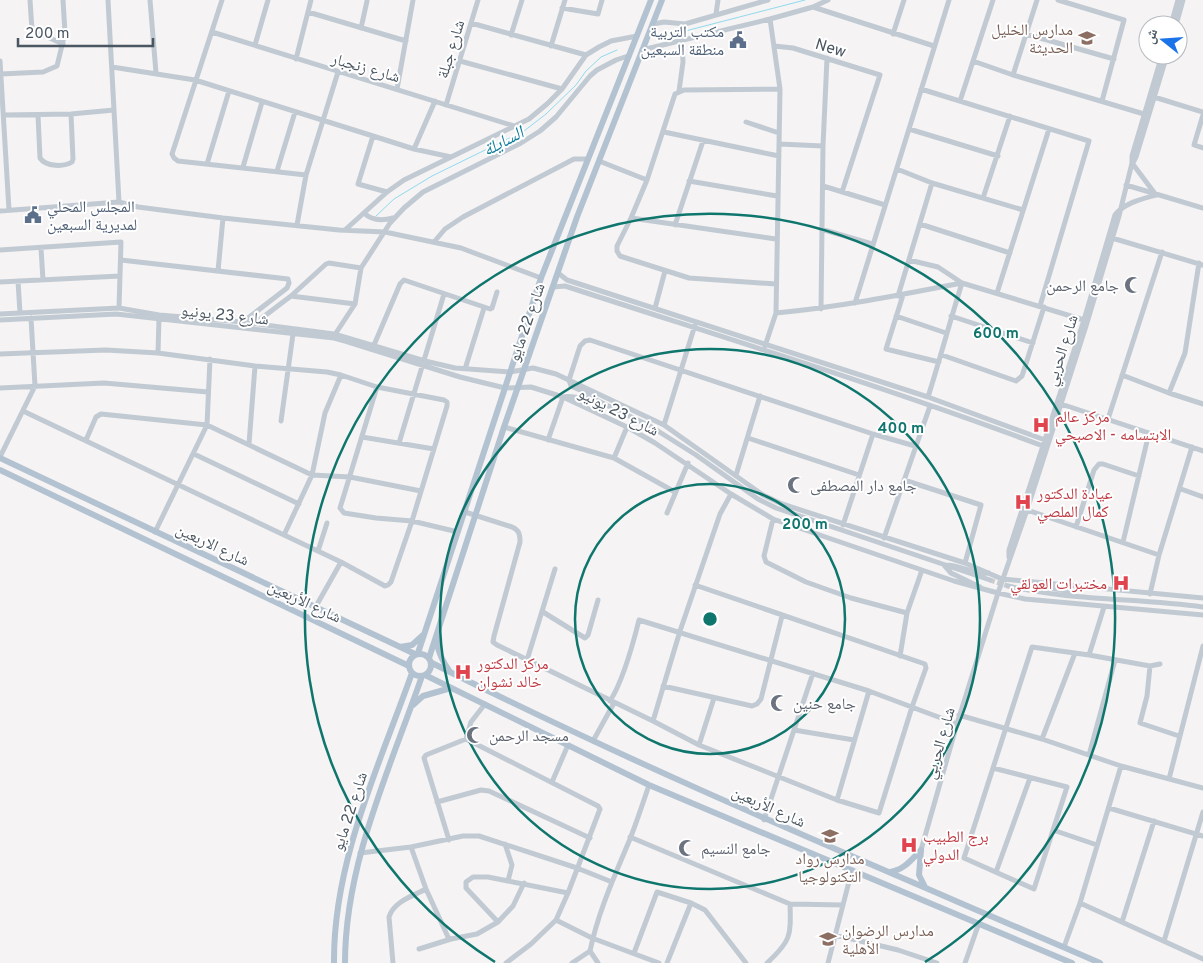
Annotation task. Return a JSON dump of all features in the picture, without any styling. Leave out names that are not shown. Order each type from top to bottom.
[{"type":"main road","name":"شارع 22 مايو","points":[[416,654],[427,630],[541,278],[651,0]]},
{"type":"main road","name":"شارع 22 مايو","points":[[430,660],[438,627],[524,369],[599,161],[662,0]]},
{"type":"main road","points":[[637,36],[653,24]]},
{"type":"main road","points":[[628,56],[642,50]]},
{"type":"main road","name":"شارع الاربعين","points":[[0,458],[396,647],[416,654]]},
{"type":"main road","name":"شارع الأربعين","points":[[0,470],[409,666]]},
{"type":"main road","points":[[150,542],[155,532]]},
{"type":"main road","points":[[438,627],[437,642],[443,662],[450,673]]},
{"type":"main road","points":[[396,647],[412,645],[427,630]]},
{"type":"main road","points":[[416,654],[424,654],[430,660],[431,669],[423,676],[412,673],[409,666],[410,660],[416,654]]},
{"type":"main road","name":"شارع الأربعين","points":[[430,660],[450,673],[530,712],[764,820],[1100,963]]},
{"type":"main road","name":"شارع 22 مايو","points":[[334,963],[334,945],[343,883],[350,851],[361,814],[412,673]]},
{"type":"main road","name":"شارع 22 مايو","points":[[345,963],[345,946],[353,885],[360,853],[423,676]]},
{"type":"main road","name":"شارع الأربعين","points":[[423,676],[524,722],[649,785],[1072,963]]},
{"type":"main road","points":[[411,707],[423,696],[452,688]]},
{"type":"main road","points":[[524,722],[530,712]]},
{"type":"main road","points":[[361,814],[372,818]]},
{"type":"main road","points":[[759,831],[764,820]]},
{"type":"main road","points":[[888,872],[905,866],[921,850]]},
{"type":"main road","points":[[921,850],[919,875],[925,887]]},
{"type":"street","points":[[30,0],[32,30],[63,44]]},
{"type":"street","points":[[1,74],[43,72],[57,66],[65,33],[62,0]]},
{"type":"street","points":[[108,0],[119,202]]},
{"type":"street","points":[[150,0],[156,74]]},
{"type":"street","points":[[222,0],[172,154],[178,161],[306,175]]},
{"type":"street","points":[[255,45],[268,0]]},
{"type":"street","points":[[296,59],[311,0]]},
{"type":"street","points":[[397,89],[413,0]]},
{"type":"street","name":"شارع جبلة","points":[[446,105],[478,0]]},
{"type":"street","points":[[511,35],[522,0]]},
{"type":"street","points":[[551,46],[565,0]]},
{"type":"street","points":[[562,8],[598,14],[602,0]]},
{"type":"street","points":[[716,14],[718,0]]},
{"type":"street","points":[[653,24],[664,22],[685,24],[768,0]]},
{"type":"street","points":[[642,50],[813,8],[828,0]]},
{"type":"street","points":[[893,34],[904,0]]},
{"type":"street","points":[[855,303],[948,0]]},
{"type":"street","points":[[960,101],[993,0]]},
{"type":"street","points":[[1013,75],[1037,0]]},
{"type":"street","points":[[1058,0],[1124,20],[1102,101]]},
{"type":"street","points":[[1174,15],[1178,0]]},
{"type":"street","points":[[1179,15],[1183,0]]},
{"type":"street","points":[[361,28],[367,1]]},
{"type":"street","points":[[813,8],[934,46]]},
{"type":"street","points":[[308,12],[406,42]]},
{"type":"street","points":[[764,350],[776,313],[779,156],[780,89],[770,19]]},
{"type":"street","points":[[471,23],[586,55]]},
{"type":"street","name":"شارع زنجبار","points":[[212,32],[514,126]]},
{"type":"street","points":[[1026,34],[1114,59]]},
{"type":"street","points":[[345,230],[387,192],[404,180],[529,119],[562,89],[586,55],[599,46],[612,41],[637,36]]},
{"type":"street","points":[[679,91],[683,62],[682,40]]},
{"type":"street","name":"New","points":[[774,46],[793,48],[880,75],[842,192]]},
{"type":"street","points":[[334,336],[355,304],[361,268],[395,218],[423,192],[540,131],[556,117],[594,73],[616,60],[628,56]]},
{"type":"street","points":[[820,309],[822,146],[827,58]]},
{"type":"street","points":[[0,61],[4,115],[3,164],[9,210]]},
{"type":"street","points":[[460,61],[562,89]]},
{"type":"street","points":[[973,61],[1013,75],[1144,114]]},
{"type":"street","name":"شارع الحربي","points":[[1009,557],[1013,552],[1061,404],[1111,237],[1115,215],[1120,209],[1132,163],[1132,156],[1159,65]]},
{"type":"street","name":"شارع الحربي","points":[[1132,163],[1136,157],[1164,65]]},
{"type":"street","points":[[112,67],[195,80],[374,136],[451,157]]},
{"type":"street","points":[[297,225],[306,175],[338,72]]},
{"type":"street","points":[[776,284],[689,278],[620,256],[617,252],[617,246],[647,180],[675,94],[684,90],[780,89]]},
{"type":"street","points":[[921,89],[1089,141],[1033,343],[1022,376],[1016,381],[942,355]]},
{"type":"street","points":[[207,164],[229,91]]},
{"type":"street","points":[[1154,97],[1203,113],[1194,145],[1203,148]]},
{"type":"street","points":[[243,167],[262,102]]},
{"type":"street","points":[[414,148],[436,102]]},
{"type":"street","points":[[4,115],[71,114],[114,110]]},
{"type":"street","points":[[277,171],[295,112]]},
{"type":"street","points":[[38,115],[40,158],[48,165],[69,164],[72,162],[71,114]]},
{"type":"street","points":[[983,198],[1010,116]]},
{"type":"street","points":[[746,122],[779,133]]},
{"type":"street","points":[[909,129],[998,156]]},
{"type":"street","points":[[998,294],[1049,129]]},
{"type":"street","points":[[664,132],[779,156]]},
{"type":"street","points":[[374,136],[358,184],[387,192]]},
{"type":"street","points":[[675,225],[703,141]]},
{"type":"street","points":[[779,144],[822,146]]},
{"type":"street","points":[[434,242],[445,229],[463,217],[574,159],[588,159]]},
{"type":"street","points":[[599,161],[647,180]]},
{"type":"street","points":[[1132,163],[1156,195]]},
{"type":"street","points":[[897,169],[932,184],[1023,210]]},
{"type":"street","points":[[689,181],[777,196]]},
{"type":"street","points":[[932,184],[909,260],[886,349],[938,362]]},
{"type":"street","points":[[1126,185],[1203,208]]},
{"type":"street","points":[[823,186],[885,205]]},
{"type":"street","points":[[1120,209],[1139,200],[1156,195]]},
{"type":"street","points":[[0,211],[119,202],[138,207],[223,218],[385,232],[461,248],[541,278]]},
{"type":"street","points":[[364,213],[369,217],[380,220],[395,218]]},
{"type":"street","points":[[218,271],[223,218]]},
{"type":"street","points":[[631,218],[776,239]]},
{"type":"street","points":[[920,224],[1010,253]]},
{"type":"street","points":[[821,229],[872,244]]},
{"type":"street","points":[[1111,237],[1201,264],[1185,353],[1169,393]]},
{"type":"street","name":"شارع الحربي","points":[[921,850],[957,724],[1009,557],[1009,550],[1111,237]]},
{"type":"street","points":[[0,250],[121,242],[119,308]]},
{"type":"street","points":[[40,248],[43,280]]},
{"type":"street","points":[[1108,419],[1162,252]]},
{"type":"street","points":[[121,260],[288,279],[288,288],[243,322]]},
{"type":"street","points":[[909,260],[938,266],[962,283],[1084,320]]},
{"type":"street","points":[[254,324],[291,296],[329,263],[361,268]]},
{"type":"street","points":[[655,308],[665,271]]},
{"type":"street","points":[[558,273],[568,280],[928,397],[1046,440]]},
{"type":"street","points":[[0,282],[120,276]]},
{"type":"street","points":[[374,345],[400,284],[404,280],[484,308],[492,309],[497,292]]},
{"type":"street","points":[[565,286],[564,282],[568,280]]},
{"type":"street","points":[[18,282],[20,313]]},
{"type":"street","points":[[776,313],[820,309],[900,296],[962,283]]},
{"type":"street","points":[[928,397],[962,283]]},
{"type":"street","points":[[553,287],[565,286],[764,350],[970,419],[1043,446]]},
{"type":"street","points":[[399,443],[444,294]]},
{"type":"street","points":[[291,296],[355,304]]},
{"type":"street","name":"شارع 23 يونيو","points":[[0,314],[119,308],[159,317],[293,334],[334,336],[424,363],[465,369],[510,372],[533,368],[556,374],[664,425],[763,495],[782,504],[964,563],[1002,579],[1182,596],[1203,600]]},
{"type":"street","points":[[465,369],[484,308]]},
{"type":"street","name":"شارع 23 يونيو","points":[[0,320],[116,314],[243,322],[334,336],[374,345],[460,377],[505,388],[531,387],[563,397],[627,427],[688,463],[731,494],[773,519],[922,570],[998,594],[1025,599],[1203,615]]},
{"type":"street","points":[[896,316],[946,333]]},
{"type":"street","points":[[951,316],[1033,343]]},
{"type":"street","points":[[158,353],[159,317]]},
{"type":"street","points":[[0,458],[35,386],[32,318]]},
{"type":"street","points":[[664,425],[696,321]]},
{"type":"street","points":[[281,421],[293,334]]},
{"type":"street","points":[[915,446],[873,434],[590,340],[584,340],[580,346],[569,380],[571,386],[656,430],[696,454],[758,499],[803,517],[990,580]]},
{"type":"street","points":[[0,354],[106,350],[158,353],[341,375],[377,387],[447,402],[412,521],[388,585],[385,586],[341,562],[23,411]]},
{"type":"street","points":[[155,532],[207,425],[210,359]]},
{"type":"street","points":[[249,444],[255,366]]},
{"type":"street","points":[[284,535],[312,475],[325,413],[341,375]]},
{"type":"street","points":[[1122,375],[1203,404]]},
{"type":"street","points":[[0,388],[104,383],[208,392]]},
{"type":"street","points":[[888,391],[890,385]]},
{"type":"street","points":[[377,387],[340,508],[344,513],[412,521],[458,532]]},
{"type":"street","points":[[736,475],[760,396]]},
{"type":"street","points":[[548,440],[563,397],[592,398]]},
{"type":"street","points":[[1061,404],[1203,451]]},
{"type":"street","points":[[884,538],[930,406]]},
{"type":"street","points":[[970,419],[972,412]]},
{"type":"street","points":[[86,440],[98,415],[207,425],[312,475],[350,477],[421,491]]},
{"type":"street","points":[[504,427],[614,458],[675,492]]},
{"type":"street","points":[[614,458],[627,427]]},
{"type":"street","points":[[1123,542],[1149,433]]},
{"type":"street","points":[[843,525],[873,434]]},
{"type":"street","points":[[362,437],[434,449]]},
{"type":"street","points":[[748,438],[859,474]]},
{"type":"street","points":[[1150,594],[1159,555],[1192,448]]},
{"type":"street","points":[[194,454],[299,504]]},
{"type":"street","points":[[667,513],[688,463]]},
{"type":"street","points":[[1076,527],[1094,470],[1100,464],[1139,476]]},
{"type":"street","points":[[904,480],[981,505],[964,563]]},
{"type":"street","points":[[1180,489],[1203,497]]},
{"type":"street","points":[[653,721],[695,585],[720,514],[731,494]]},
{"type":"street","points":[[1027,510],[1159,555]]},
{"type":"street","points":[[465,512],[512,527],[520,535],[520,542],[493,642],[497,645],[653,721],[699,746],[837,800],[880,813],[926,666],[925,664],[695,585]]},
{"type":"street","points":[[773,519],[764,556],[766,562],[806,582],[851,598],[908,613]]},
{"type":"street","points":[[318,551],[327,523]]},
{"type":"street","points":[[315,608],[341,562]]},
{"type":"street","points":[[944,565],[955,564],[981,574],[989,573]]},
{"type":"street","points":[[944,565],[951,573],[974,583],[982,589]]},
{"type":"street","points":[[527,660],[543,612],[554,569]]},
{"type":"street","points":[[900,656],[908,613],[922,570]]},
{"type":"street","points":[[1027,582],[1036,586],[1063,590],[1078,596]]},
{"type":"street","points":[[1008,586],[1029,591],[1203,607]]},
{"type":"street","points":[[1025,599],[1037,597],[1062,600],[1078,596]]},
{"type":"street","points":[[543,612],[585,638],[588,635],[598,600]]},
{"type":"street","points":[[1089,654],[1104,607]]},
{"type":"street","points":[[663,686],[752,706],[757,704],[761,699],[782,616]]},
{"type":"street","points":[[593,741],[616,693],[639,620],[680,631],[869,691],[957,724]]},
{"type":"street","points":[[1169,779],[1203,646]]},
{"type":"street","points":[[993,768],[1067,787],[1034,889],[964,858],[993,768],[1006,728],[1032,647],[1089,654],[1150,666],[1160,664]]},
{"type":"street","points":[[1042,739],[1075,653]]},
{"type":"street","points":[[1089,755],[1115,660]]},
{"type":"street","points":[[1150,666],[1147,696],[1140,723],[1179,736]]},
{"type":"street","points":[[764,820],[813,673]]},
{"type":"street","points":[[837,800],[869,691]]},
{"type":"street","points":[[699,746],[714,698]]},
{"type":"street","points":[[466,739],[471,722],[485,704]]},
{"type":"street","points":[[960,715],[1042,739],[1121,766],[1203,788]]},
{"type":"street","points":[[794,730],[854,740]]},
{"type":"street","points":[[449,840],[424,758],[426,755],[466,739],[598,806],[600,809],[556,920],[531,944],[506,963]]},
{"type":"street","points":[[552,782],[568,745]]},
{"type":"street","points":[[1064,947],[1080,903],[1121,766]]},
{"type":"street","points":[[996,872],[1030,778]]},
{"type":"street","points":[[598,963],[590,950],[592,938],[649,785]]},
{"type":"street","points":[[437,802],[481,790],[490,791],[590,838]]},
{"type":"street","points":[[1109,808],[1203,836]]},
{"type":"street","points":[[1164,941],[1203,812]]},
{"type":"street","points":[[1122,922],[1154,821]]},
{"type":"street","points":[[1053,830],[1097,845]]},
{"type":"street","points":[[360,853],[411,847],[463,836],[479,836],[577,868],[612,882]]},
{"type":"street","points":[[630,838],[790,904],[843,905]]},
{"type":"street","points":[[505,844],[512,864],[508,880]]},
{"type":"street","points":[[411,847],[426,889],[451,940]]},
{"type":"street","points":[[828,963],[852,870]]},
{"type":"street","points":[[498,922],[466,888],[466,882],[473,878],[488,877],[568,893]]},
{"type":"street","points":[[419,949],[477,934],[498,922],[513,906],[524,884]]},
{"type":"street","points":[[393,963],[389,917],[391,911],[396,904],[426,889]]},
{"type":"street","points":[[634,953],[657,892],[691,903],[705,910],[746,963]]},
{"type":"street","points":[[667,963],[691,903]]},
{"type":"street","points":[[1080,903],[1203,959]]},
{"type":"street","points":[[767,963],[779,951],[791,929],[790,904]]},
{"type":"street","points":[[556,920],[592,938],[659,963]]},
{"type":"street","points":[[965,963],[979,923]]},
{"type":"street","points":[[835,936],[898,950],[937,963]]},
{"type":"street","points":[[572,963],[590,950]]},
{"type":"waterway","name":"السايلة","points":[[670,35],[805,0]]},
{"type":"waterway","name":"السايلة","points":[[376,216],[394,199],[432,176],[524,131],[546,114],[601,57],[617,50]]},
{"type":"tunnel","points":[[990,580],[1008,586]]},
{"type":"place","name":"مدارس الخليل الحديثة","points":[[1087,38]]},
{"type":"place","name":"مكتب التربية منطقة السبعين","points":[[738,40]]},
{"type":"place","name":"المجلس المحلي لمديرية السبعين","points":[[33,215]]},
{"type":"place","name":"جامع الرحمن","points":[[1133,285]]},
{"type":"place","name":"مركز عالم الابتسامه - الاصبحي","points":[[1041,425]]},
{"type":"place","name":"جامع دار المصطفى","points":[[796,485]]},
{"type":"place","name":"عيادة الدكتور كمال الملصي","points":[[1023,502]]},
{"type":"place","name":"مختبرات العولقي","points":[[1121,583]]},
{"type":"place","name":"مركز الدكتور خالد نشوان","points":[[463,672]]},
{"type":"place","name":"جامع حنين","points":[[779,703]]},
{"type":"place","name":"مسجد الرحمن","points":[[475,735]]},
{"type":"place","name":"مدارس رواد التكنولوجيا","points":[[830,836]]},
{"type":"place","name":"برج الطبيب الدولي","points":[[909,845]]},
{"type":"place","name":"جامع النسيم","points":[[687,848]]},
{"type":"place","name":"مدارس الرضوان الأهلية","points":[[828,939]]}]
